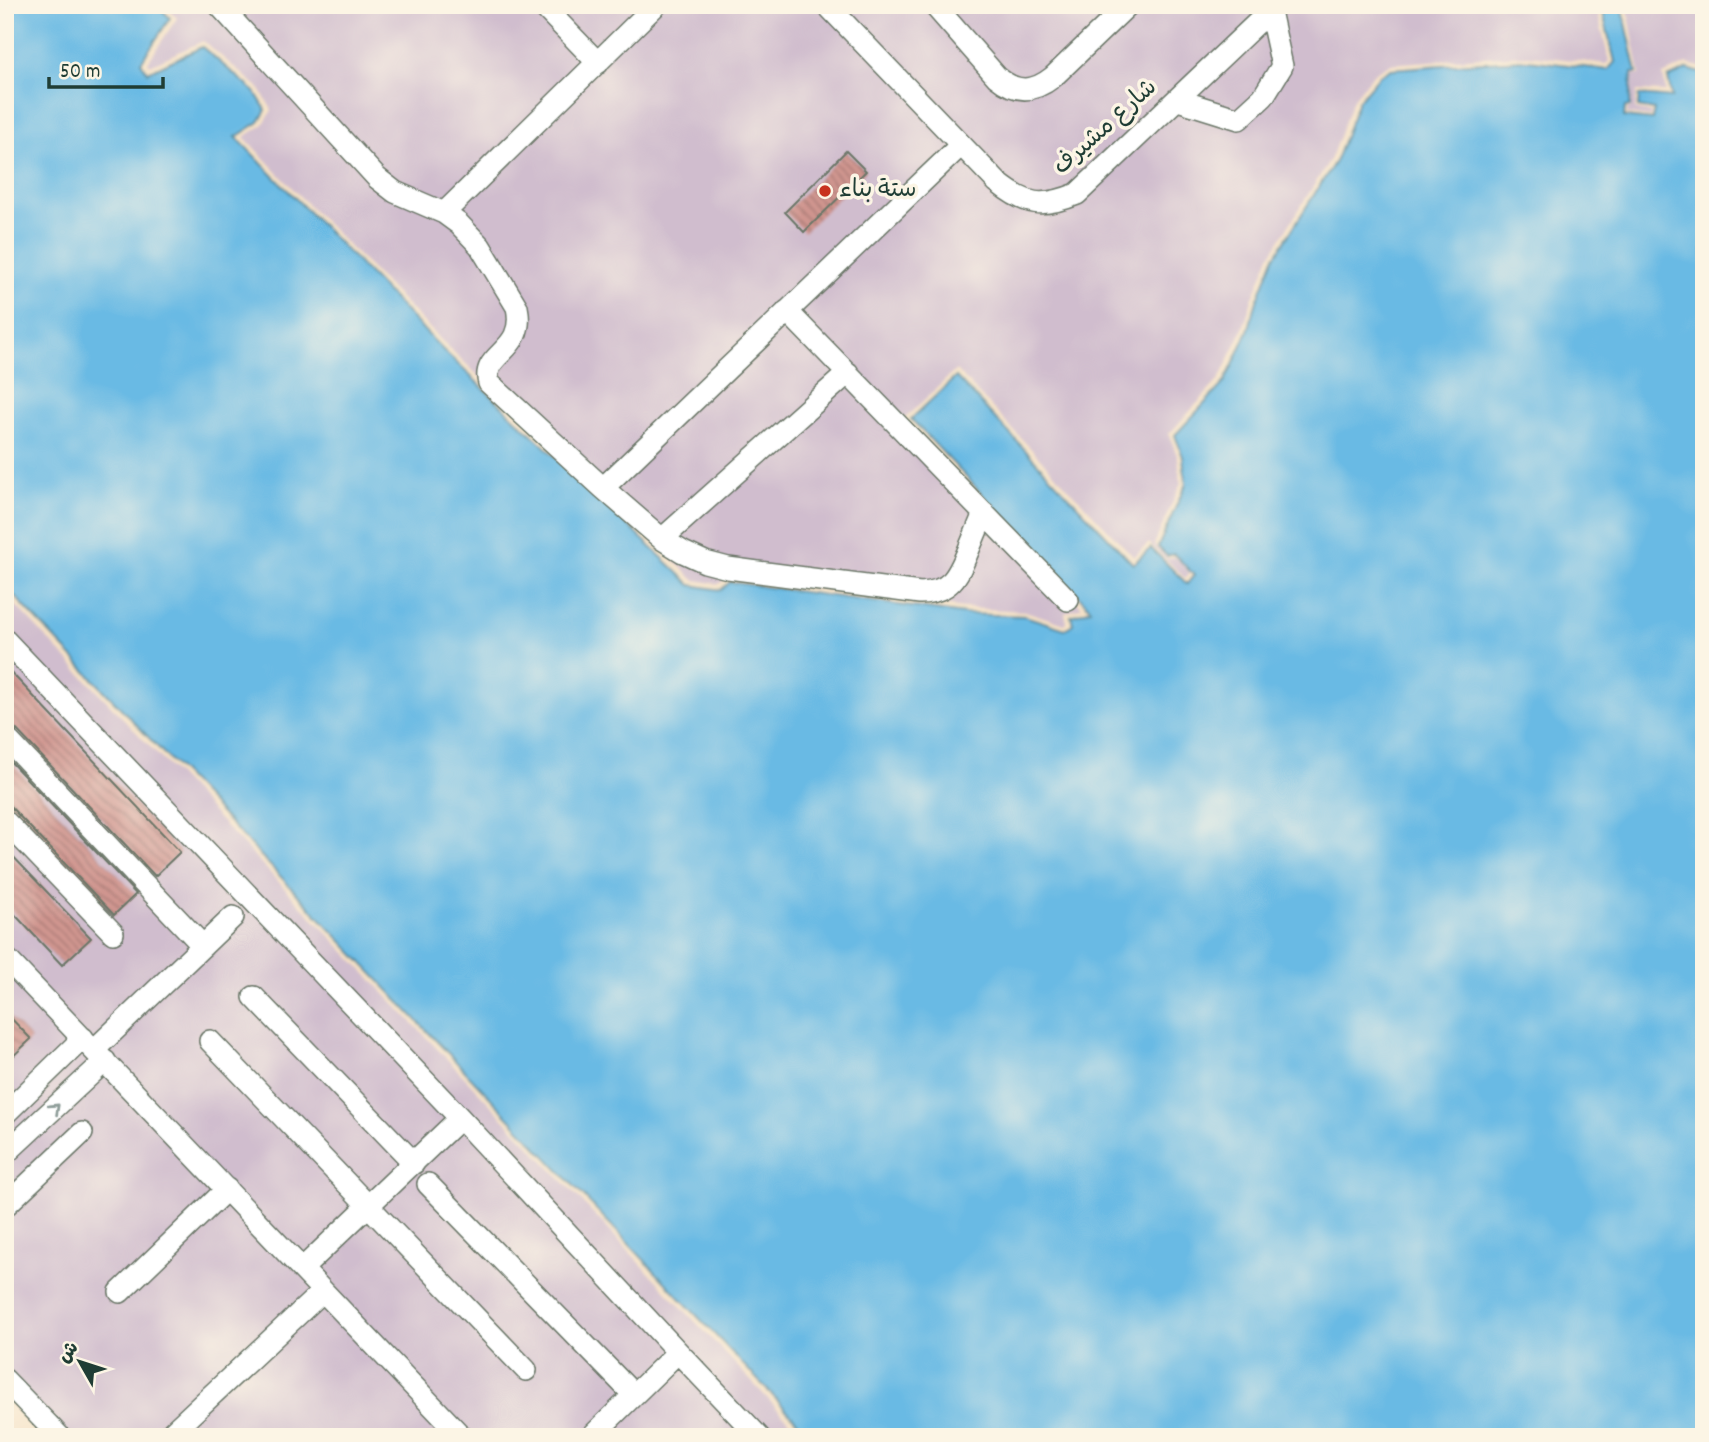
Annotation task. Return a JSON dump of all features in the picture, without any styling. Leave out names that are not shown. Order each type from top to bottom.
[{"type":"street","points":[[219,5],[377,178],[405,197],[444,213],[480,246],[517,307],[519,316],[512,343],[488,369],[489,383],[662,539],[682,552],[727,568],[933,593],[944,588],[960,570],[984,513]]},
{"type":"street","points":[[542,5],[598,62]]},
{"type":"street","points":[[444,213],[656,5]]},
{"type":"street","name":"شارع مشيرف","points":[[827,5],[997,182],[1014,196],[1035,203],[1057,202],[1077,194],[1273,8]]},
{"type":"street","points":[[935,6],[1006,85],[1031,89],[1043,85],[1053,77],[1128,5]]},
{"type":"street","points":[[1178,100],[1239,119],[1263,97],[1282,66],[1273,8]]},
{"type":"street","points":[[603,488],[961,145]]},
{"type":"street","points":[[788,311],[1068,600]]},
{"type":"street","points":[[662,539],[848,373]]},
{"type":"street","points":[[5,640],[759,1437]]},
{"type":"street","points":[[5,737],[203,946]]},
{"type":"street","points":[[5,821],[113,933]]},
{"type":"street","points":[[5,1154],[94,1050],[233,917]]},
{"type":"street","points":[[8,965],[94,1050],[462,1437]]},
{"type":"street","points":[[254,998],[414,1163]]},
{"type":"street","points":[[210,1041],[526,1370]]},
{"type":"street","points":[[5,1114],[94,1050]]},
{"type":"street","points":[[302,1269],[460,1118]]},
{"type":"street","points":[[5,1206],[82,1133]]},
{"type":"street","points":[[428,1184],[634,1395]]},
{"type":"street","points":[[120,1292],[227,1189]]},
{"type":"street","points":[[167,1437],[323,1291]]},
{"type":"street","points":[[592,1437],[678,1352]]},
{"type":"street","points":[[5,1380],[60,1437]]},
{"type":"shaded area","points":[[165,5],[1596,5],[1609,61],[1606,64],[1529,55],[1484,57],[1390,64],[1375,72],[1353,99],[1331,158],[1270,256],[1243,329],[1219,380],[1169,434],[1178,458],[1181,483],[1154,545],[1168,559],[1175,557],[1190,573],[1185,578],[1149,543],[1134,557],[956,370],[904,419],[1082,607],[1065,613],[1065,624],[1025,611],[964,608],[729,576],[719,584],[694,580],[447,346],[244,137],[263,125],[272,110],[259,88],[203,41],[150,65],[148,62],[177,18]]},
{"type":"shaded area","points":[[1627,5],[1704,5],[1704,68],[1687,64],[1663,75],[1666,92],[1637,91],[1635,109],[1651,113],[1650,117],[1627,114],[1628,108],[1631,108],[1633,75],[1640,75]]},
{"type":"shaded area","points":[[5,594],[804,1437],[51,1437],[5,1388]]},
{"type":"water","points":[[5,5],[157,5],[170,18],[141,62],[148,72],[202,47],[255,92],[266,110],[259,122],[236,137],[443,350],[691,585],[721,590],[730,582],[964,614],[1025,616],[1065,629],[1073,624],[1071,616],[1091,609],[911,419],[956,377],[1133,564],[1151,548],[1187,584],[1194,575],[1174,554],[1167,556],[1158,547],[1186,484],[1183,457],[1175,435],[1224,383],[1248,331],[1274,258],[1336,160],[1358,101],[1379,76],[1391,69],[1528,60],[1608,70],[1615,62],[1601,5],[1622,5],[1637,73],[1632,73],[1630,106],[1625,107],[1624,117],[1652,120],[1654,110],[1638,107],[1639,95],[1672,98],[1668,78],[1688,69],[1704,74],[1704,1437],[812,1437],[5,586]]},
{"type":"building","name":"ستة بناء","points":[[846,151],[866,171],[804,232],[785,212]]},
{"type":"building","points":[[5,666],[180,852],[155,876],[15,728],[5,724]]},
{"type":"building","points":[[5,756],[136,894],[114,915],[5,801]]},
{"type":"building","points":[[5,848],[91,938],[62,965],[5,904]]},
{"type":"building","points":[[5,1012],[31,1039],[5,1064]]},
{"type":"place","name":"ستة بناء","points":[[825,191]]}]
